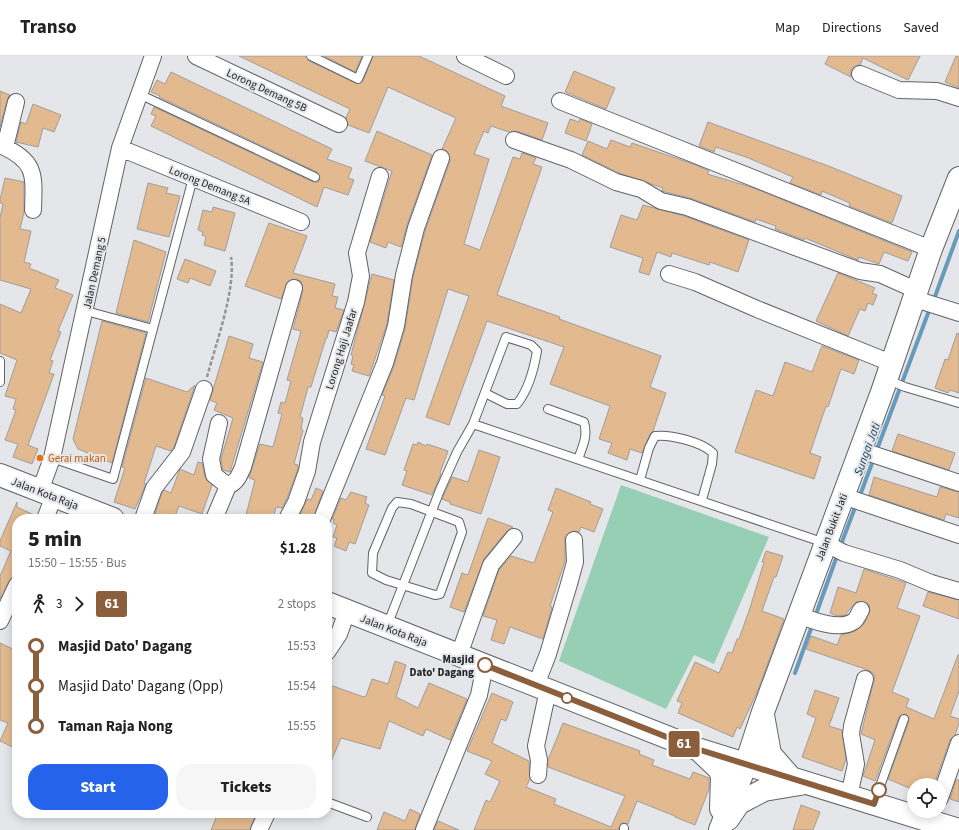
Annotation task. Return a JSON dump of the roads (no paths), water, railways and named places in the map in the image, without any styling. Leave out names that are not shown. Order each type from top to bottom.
[{"type":"main road","name":"Jalan Bukit Jati","points":[[720,830],[746,764],[763,712],[810,619],[834,548],[924,300],[931,249],[954,204],[959,178]]},
{"type":"main road","name":"Jalan Kota Raja","points":[[0,475],[100,514]]},
{"type":"main road","name":"Jalan Kota Raja","points":[[332,605],[697,749],[874,804],[907,811]]},
{"type":"main road","points":[[763,712],[770,754],[798,781]]},
{"type":"main road","points":[[697,749],[719,769],[722,776],[722,803],[719,816],[720,830]]},
{"type":"main road","points":[[720,830],[739,803],[764,790],[798,781]]},
{"type":"main road","name":"Jalan Kota Raja","points":[[938,818],[959,830]]},
{"type":"street","name":"Jalan Demang 5","points":[[45,514],[52,458],[86,310],[120,148],[153,56]]},
{"type":"street","name":"Lorong Demang 5B","points":[[196,56],[339,124]]},
{"type":"street","points":[[464,56],[506,76]]},
{"type":"street","points":[[860,74],[899,90],[937,91],[959,98]]},
{"type":"street","points":[[560,101],[931,249]]},
{"type":"street","points":[[16,102],[2,146],[24,160],[34,174],[33,210]]},
{"type":"street","points":[[514,140],[571,160],[616,182],[641,189],[660,201],[687,207],[860,271],[880,274],[924,300],[959,313]]},
{"type":"street","name":"Lorong Demang 5A","points":[[120,148],[301,222]]},
{"type":"street","points":[[324,514],[385,363],[396,326],[404,275],[416,228],[441,158]]},
{"type":"street","name":"Lorong Haji Jaafar","points":[[290,514],[296,502],[307,471],[312,442],[356,302],[361,276],[357,253],[380,176]]},
{"type":"street","points":[[669,274],[695,282],[757,309],[895,378]]},
{"type":"street","points":[[216,514],[228,486],[235,483],[243,467],[294,288]]},
{"type":"street","points":[[145,514],[154,488],[182,452],[204,389]]},
{"type":"street","points":[[218,423],[211,459],[214,475],[228,486]]},
{"type":"street","points":[[869,453],[959,483]]},
{"type":"street","points":[[853,499],[959,535]]},
{"type":"street","points":[[458,655],[491,565],[514,536]]},
{"type":"street","points":[[538,774],[539,760],[536,746],[542,688],[548,654],[575,562],[574,540]]},
{"type":"street","points":[[834,548],[900,570],[931,583],[959,591]]},
{"type":"street","points":[[0,621],[12,596]]},
{"type":"street","points":[[810,619],[844,625],[855,621],[861,610]]},
{"type":"street","points":[[332,644],[338,634],[347,611]]},
{"type":"street","points":[[424,830],[478,695],[485,665]]},
{"type":"street","points":[[849,796],[856,764],[851,734],[852,726],[865,679]]},
{"type":"street","points":[[947,778],[959,743]]},
{"type":"street","points":[[259,830],[265,818]]},
{"type":"lane","points":[[311,56],[358,79],[368,56]]},
{"type":"lane","points":[[139,94],[315,177]]},
{"type":"lane","points":[[52,458],[112,479],[193,178]]},
{"type":"lane","points":[[86,310],[153,329]]},
{"type":"lane","points":[[387,627],[432,510],[457,452],[473,424],[506,337],[531,345],[537,351],[529,384],[518,404],[507,404],[485,393]]},
{"type":"lane","points":[[0,361],[0,382]]},
{"type":"lane","points":[[895,378],[959,403]]},
{"type":"lane","points":[[548,409],[584,422],[586,430],[585,440],[578,459]]},
{"type":"lane","points":[[473,424],[702,500],[834,548]]},
{"type":"lane","points":[[640,480],[649,448],[655,436],[665,434],[694,443],[708,448],[713,453],[712,464],[702,500]]},
{"type":"lane","points":[[397,502],[432,510],[459,522],[462,532],[440,594],[435,595],[403,586],[372,573],[373,553],[392,508],[397,502]]},
{"type":"lane","points":[[874,804],[904,719]]},
{"type":"lane","points":[[332,804],[367,817]]},
{"type":"waterway","name":"Sungai Jati","points":[[933,302],[959,231]]},
{"type":"waterway","name":"Sungai Jati","points":[[876,452],[930,308]]},
{"type":"waterway","name":"Sungai Jati","points":[[859,498],[874,458]]},
{"type":"waterway","name":"Sungai Jati","points":[[840,547],[856,505]]},
{"type":"waterway","name":"Sungai Jati","points":[[815,617],[838,553]]},
{"type":"waterway","name":"Sungai Jati","points":[[795,673],[813,623]]},
{"type":"place","name":"Gerai makan","points":[[40,458]]},
{"type":"place","name":"Masjid Dato' Dagang","points":[[485,665]]}]
